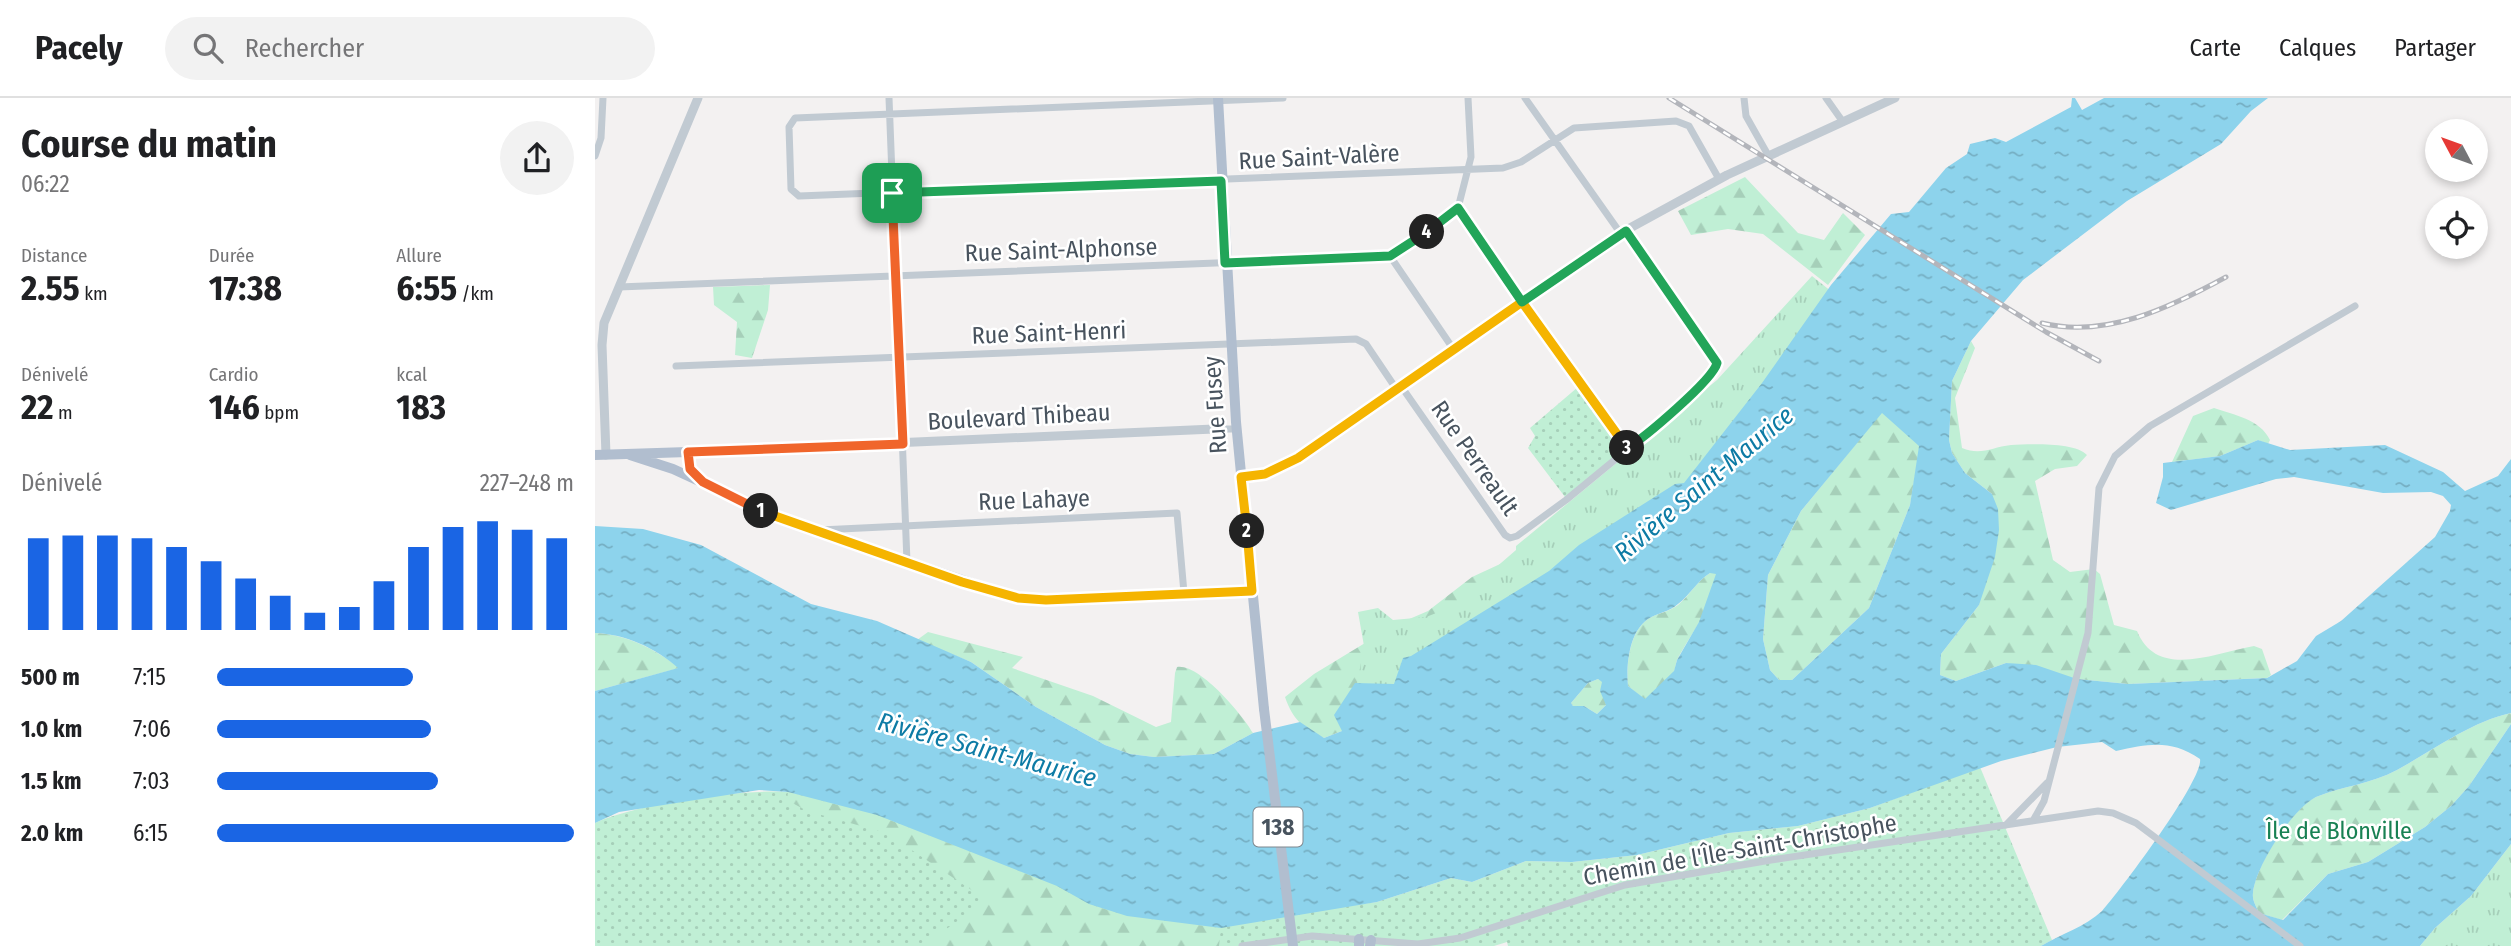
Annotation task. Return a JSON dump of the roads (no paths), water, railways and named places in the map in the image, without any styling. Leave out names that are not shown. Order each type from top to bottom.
[{"type":"main road","name":"Rue Fusey","points":[[1218,99],[1236,429],[1264,709],[1292,942]]},
{"type":"main road","name":"Boulevard Thibeau","points":[[600,455],[688,452]]},
{"type":"main road","points":[[688,452],[690,469],[703,482]]},
{"type":"main road","points":[[630,455],[703,482],[758,510],[812,531],[1026,599],[1252,591]]},
{"type":"street","points":[[595,156],[603,98]]},
{"type":"street","points":[[600,455],[602,338],[606,319],[698,98]]},
{"type":"street","points":[[889,98],[907,563]]},
{"type":"street","points":[[890,113],[1283,98]]},
{"type":"street","points":[[1454,350],[1390,256],[1458,208],[1471,157],[1468,98]]},
{"type":"street","points":[[1525,98],[1623,232]]},
{"type":"street","points":[[1744,98],[1747,118],[1768,155]]},
{"type":"street","points":[[1826,98],[1843,122]]},
{"type":"street","points":[[1241,477],[1265,474],[1291,462],[1623,232],[1719,179],[1895,98]]},
{"type":"street","name":"Rue Saint-Valère","points":[[890,113],[791,120],[793,193],[799,196],[892,193],[1468,170],[1513,166],[1555,139],[1580,127],[1682,121],[1691,129],[1719,179]]},
{"type":"street","points":[[1458,208],[1627,449]]},
{"type":"street","name":"Rue Perreault","points":[[1399,388],[1510,538],[1557,507],[1679,406],[1713,372],[1717,363],[1623,232]]},
{"type":"street","name":"Rue Saint-Alphonse","points":[[619,286],[1390,256]]},
{"type":"street","points":[[2034,820],[2042,806],[2086,643],[2097,499],[2103,477],[2116,456],[2150,426],[2355,306]]},
{"type":"street","name":"Rue Saint-Henri","points":[[676,366],[1361,340],[1399,388]]},
{"type":"street","name":"Boulevard Thibeau","points":[[688,452],[1236,429]]},
{"type":"street","name":"Rue Lahaye","points":[[812,531],[1177,513],[1184,593]]},
{"type":"street","points":[[2006,825],[2048,781]]},
{"type":"street","name":"Chemin de l'Île-Saint-Christophe","points":[[1242,946],[1292,942],[1322,936],[1365,943],[1418,944],[1450,940],[1625,885],[2105,811],[2128,818],[2300,946]]},
{"type":"water","name":"Rivière Saint-Maurice","points":[[2072,98],[2075,98],[2082,110],[2104,98],[2268,98],[2251,111],[2221,144],[2127,201],[2023,280],[1971,341],[1952,381],[1949,440],[1952,453],[1965,473],[1992,494],[1998,509],[1999,530],[1995,557],[1979,605],[1941,654],[1940,675],[1956,681],[2006,663],[2036,665],[2077,679],[2128,684],[2267,678],[2297,661],[2316,636],[2341,621],[2435,537],[2451,505],[2443,496],[2431,492],[2383,493],[2294,477],[2276,479],[2171,510],[2156,503],[2163,477],[2163,463],[2220,456],[2258,440],[2290,450],[2385,445],[2443,472],[2465,491],[2498,476],[2511,459],[2511,713],[2467,730],[2387,775],[2316,797],[2286,825],[2255,882],[2254,901],[2259,913],[2283,920],[2328,874],[2368,862],[2425,827],[2451,806],[2469,786],[2511,724],[2511,844],[2471,896],[2435,928],[2420,946],[2041,946],[2081,926],[2102,911],[2142,859],[2189,788],[2200,759],[2179,748],[2159,745],[2116,751],[2102,742],[2057,747],[2001,761],[1870,808],[1798,826],[1729,833],[1637,855],[1572,862],[1526,861],[1472,882],[1451,878],[1377,902],[1221,928],[1127,916],[1089,904],[1057,886],[877,815],[788,792],[759,790],[619,812],[595,823],[595,691],[678,668],[639,643],[618,636],[595,633],[595,526],[643,529],[701,545],[811,604],[877,621],[971,662],[1036,707],[1105,745],[1130,754],[1154,757],[1214,754],[1253,733],[1300,722],[1324,738],[1342,731],[1334,715],[1355,683],[1394,684],[1403,658],[1411,656],[1549,571],[1579,545],[1675,484],[1684,483],[1762,383],[1831,285],[1891,214],[1909,212],[1946,168],[1967,154],[1970,144],[1995,138],[2006,142],[2071,107]],"holes":[[[1882,413],[1919,446],[1910,505],[1869,608],[1792,680],[1779,680],[1770,670],[1763,639],[1768,575],[1801,511]],[[1716,574],[1699,622],[1677,660],[1674,671],[1645,699],[1628,686],[1628,659],[1633,640],[1648,619],[1678,604],[1705,576]],[[1598,679],[1602,682],[1600,691],[1606,705],[1597,714],[1584,706],[1573,706],[1571,703],[1588,683]]]},
{"type":"railway","points":[[1669,98],[2046,332],[2099,361]]},
{"type":"railway","points":[[2042,323],[2066,327],[2114,323],[2160,309],[2226,277]]},
{"type":"park label","name":"Île de Blonville","points":[[2339,831]]}]
